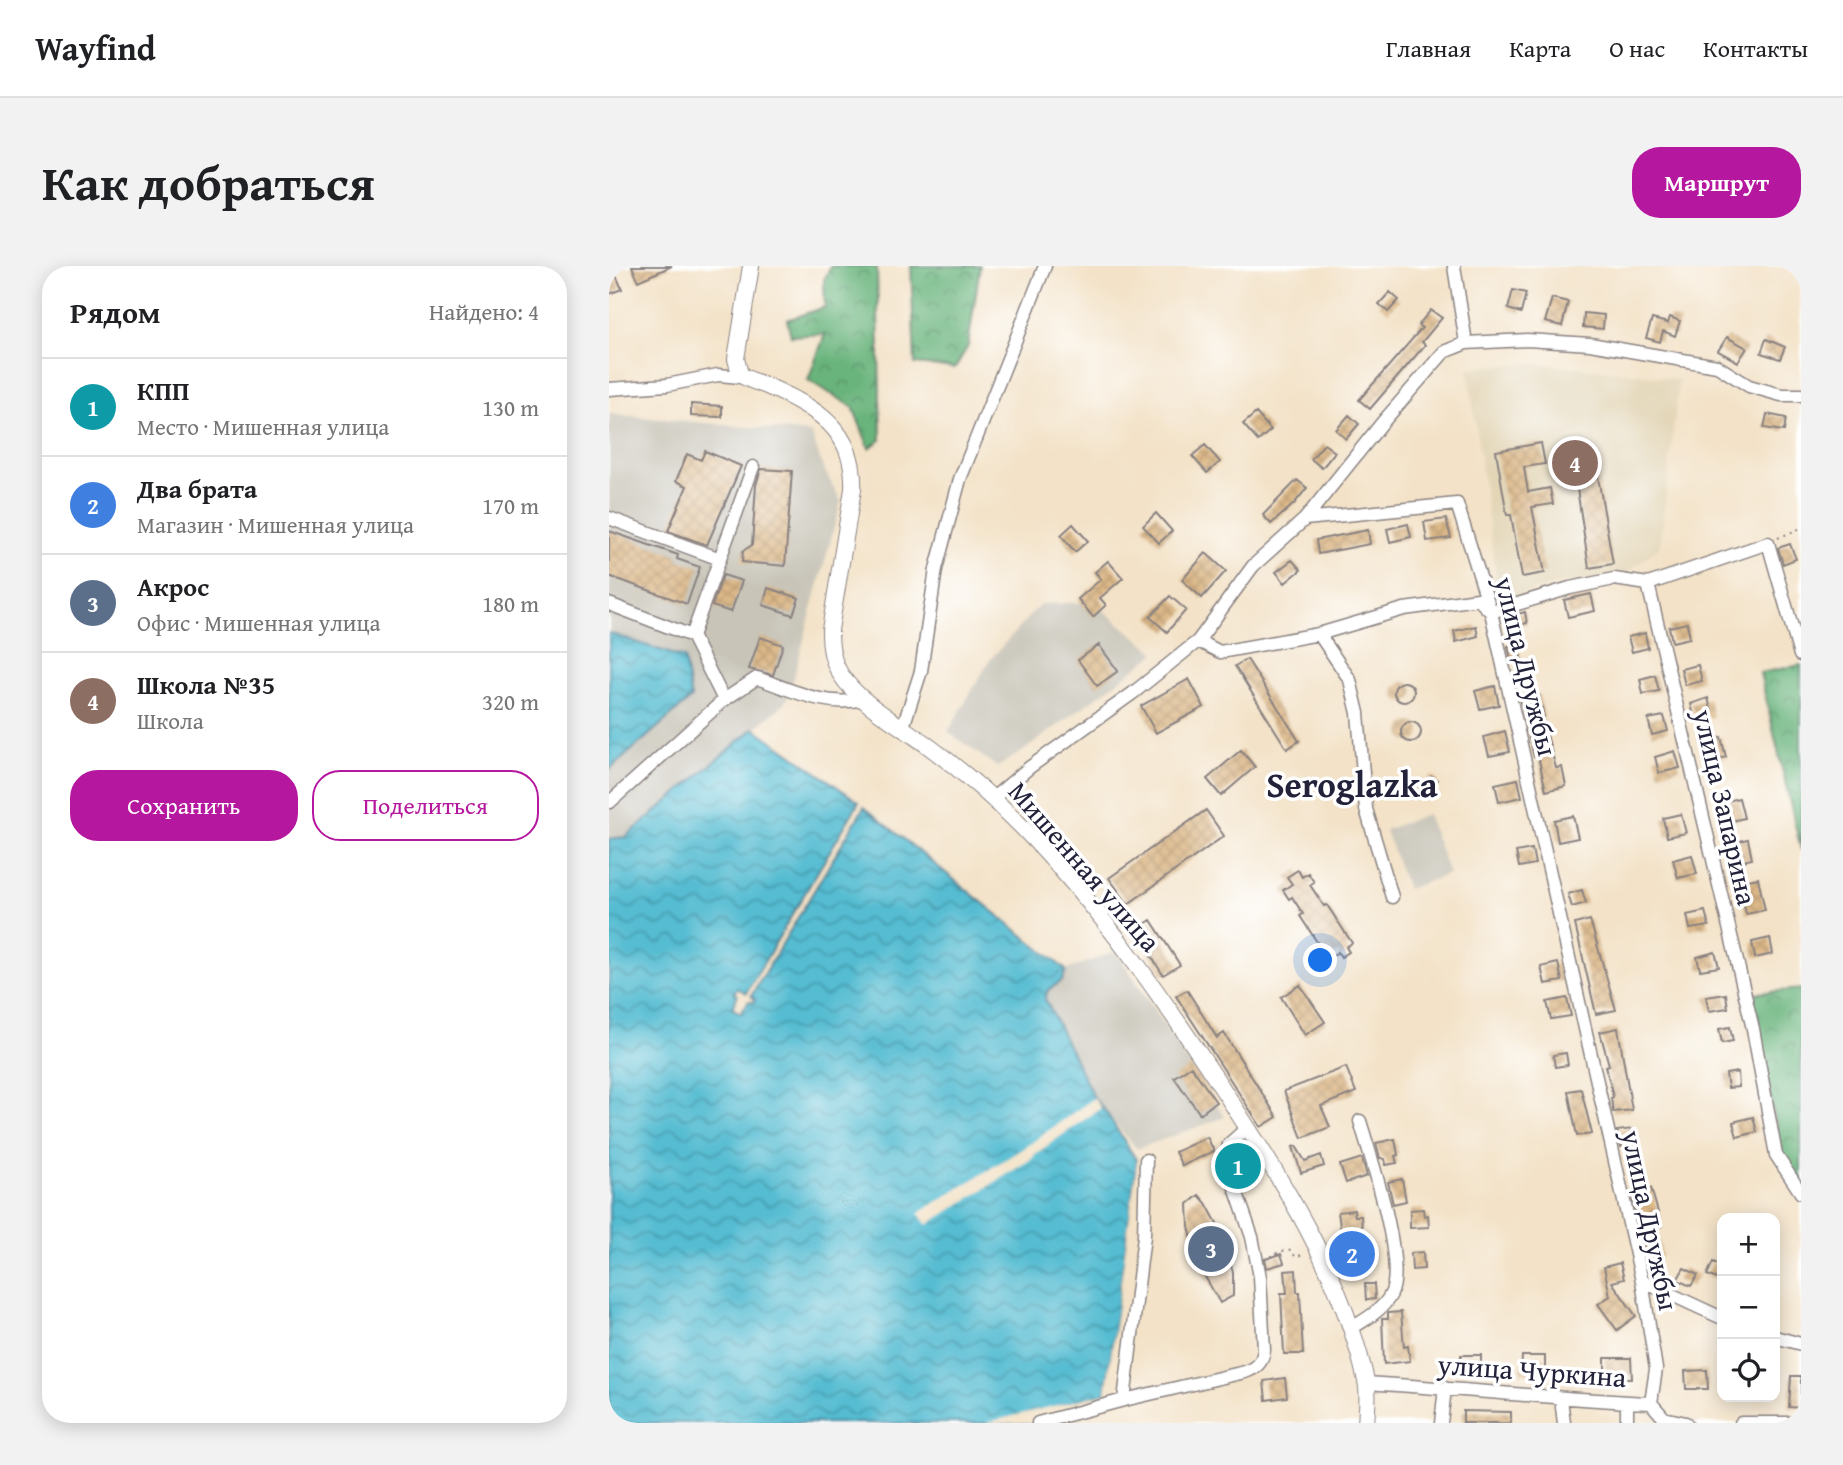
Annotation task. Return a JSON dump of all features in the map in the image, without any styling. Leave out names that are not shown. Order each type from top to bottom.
[{"type":"main road","points":[[741,377],[736,359],[751,266]]},
{"type":"main road","name":"Мишенная улица","points":[[741,377],[782,393],[819,413],[836,430],[852,466],[853,489],[832,608],[830,647],[841,676],[863,699],[993,798],[1065,874],[1125,947],[1190,1039],[1300,1212],[1325,1265],[1367,1383],[1366,1423]]},
{"type":"street","points":[[903,727],[921,671],[936,569],[960,479],[1045,266]]},
{"type":"street","points":[[1454,266],[1465,338]]},
{"type":"street","points":[[993,798],[1030,767],[1133,694],[1198,641],[1253,566],[1305,519],[1382,423],[1444,352],[1465,338],[1590,344],[1717,366],[1749,386],[1781,395],[1801,395]]},
{"type":"street","points":[[609,389],[667,385],[718,375],[741,377]]},
{"type":"street","points":[[692,636],[753,467]]},
{"type":"street","name":"улица Дружбы","points":[[1305,519],[1457,504],[1491,612],[1642,1281],[1656,1369],[1651,1403]]},
{"type":"street","points":[[609,518],[720,559]]},
{"type":"street","points":[[1198,641],[1220,652],[1319,634],[1404,609],[1478,598],[1491,612],[1570,588],[1614,579],[1648,584],[1768,543],[1800,655]]},
{"type":"street","name":"улица Запарина","points":[[1648,584],[1753,1029],[1776,1155],[1801,1193]]},
{"type":"street","points":[[609,604],[692,636],[724,700]]},
{"type":"street","points":[[1319,634],[1350,680],[1358,713],[1366,809],[1392,897]]},
{"type":"street","points":[[610,802],[724,700],[757,678],[830,702],[863,699]]},
{"type":"street","points":[[1350,1329],[1384,1305],[1392,1293],[1396,1276],[1388,1227],[1360,1121]]},
{"type":"street","points":[[1038,1423],[1245,1372],[1261,1362],[1264,1350],[1260,1277],[1252,1237],[1227,1164],[1229,1144],[1247,1128]]},
{"type":"street","points":[[1123,1400],[1144,1236],[1146,1160]]},
{"type":"street","points":[[1642,1281],[1717,1316]]},
{"type":"street","points":[[1780,1338],[1801,1344]]},
{"type":"street","name":"улица Чуркина","points":[[1367,1383],[1561,1399],[1651,1403],[1664,1420],[1686,1423]]},
{"type":"street","points":[[1441,1423],[1445,1388]]},
{"type":"street","points":[[1561,1399],[1564,1423]]},
{"type":"street","points":[[1627,1402],[1627,1423]]},
{"type":"street","points":[[1741,1423],[1798,1423]]},
{"type":"path","points":[[1768,543],[1801,528]]},
{"type":"path","points":[[1271,1257],[1289,1249],[1296,1256],[1309,1252]]},
{"type":"shaded area","points":[[1530,363],[1603,369],[1679,380],[1660,547],[1625,574],[1564,583],[1499,600],[1468,368]]},
{"type":"shaded area","points":[[609,414],[811,433],[823,468],[841,501],[789,695],[784,704],[626,837],[615,840],[609,839],[609,770],[691,698],[684,658],[609,633]]},
{"type":"shaded area","points":[[1093,602],[1156,653],[1022,752],[997,767],[948,732],[989,661],[1040,604]]},
{"type":"shaded area","points":[[1427,814],[1449,874],[1407,889],[1385,830]]},
{"type":"shaded area","points":[[1116,951],[1225,1117],[1137,1149],[1094,1098],[1045,999],[1048,990],[1062,981],[1066,970]]},
{"type":"green space","points":[[831,266],[877,266],[881,440],[869,448],[853,407],[808,380],[825,334],[791,336],[787,320],[825,307],[824,280]]},
{"type":"green space","points":[[911,266],[980,266],[968,346],[955,368],[915,364]]},
{"type":"green space","points":[[1801,665],[1801,850],[1760,673]]},
{"type":"green space","points":[[1801,989],[1801,1180],[1784,1167],[1750,994]]},
{"type":"water","points":[[609,633],[684,658],[691,698],[609,770]]},
{"type":"water","points":[[754,728],[859,802],[746,993],[737,988],[734,993],[738,995],[732,1008],[741,1013],[749,1001],[753,1003],[755,999],[751,996],[864,807],[1066,970],[1062,981],[1048,990],[1045,999],[1094,1098],[1137,1161],[1106,1393],[1057,1406],[1061,1423],[609,1423],[609,839],[626,837]]},
{"type":"pier","points":[[1094,1098],[1101,1108],[1033,1158],[927,1225],[919,1213],[1027,1146]]},
{"type":"pier","points":[[1140,1160],[1110,1394],[1101,1399],[1061,1409],[1064,1423],[985,1423],[1106,1393],[1137,1161]]},
{"type":"building","points":[[609,266],[612,266],[622,289],[609,294]]},
{"type":"building","points":[[632,266],[672,266],[638,281]]},
{"type":"building","points":[[1513,290],[1526,293],[1521,313],[1508,309]]},
{"type":"building","points":[[1390,292],[1399,300],[1388,312],[1379,304]]},
{"type":"building","points":[[1552,298],[1568,302],[1562,326],[1545,322]]},
{"type":"building","points":[[1431,310],[1442,318],[1422,342],[1425,345],[1370,409],[1359,400],[1422,328],[1418,325]]},
{"type":"building","points":[[1584,313],[1604,315],[1603,329],[1583,327]]},
{"type":"building","points":[[1670,317],[1680,321],[1675,336],[1663,331],[1660,342],[1646,338],[1652,319],[1668,323]]},
{"type":"building","points":[[1727,337],[1747,348],[1738,362],[1718,351]]},
{"type":"building","points":[[1766,339],[1785,347],[1780,359],[1761,353]]},
{"type":"building","points":[[691,404],[722,406],[722,417],[691,416]]},
{"type":"building","points":[[1256,413],[1271,430],[1258,441],[1243,424]]},
{"type":"building","points":[[1767,414],[1786,418],[1784,431],[1764,428]]},
{"type":"building","points":[[1349,415],[1359,424],[1346,439],[1336,430]]},
{"type":"building","points":[[1541,443],[1545,464],[1524,467],[1528,492],[1550,488],[1553,504],[1532,507],[1545,573],[1522,577],[1511,515],[1507,515],[1496,451]]},
{"type":"building","points":[[1324,444],[1335,452],[1322,468],[1311,459]]},
{"type":"building","points":[[1205,445],[1220,462],[1207,473],[1192,456]]},
{"type":"building","points":[[705,451],[741,466],[707,545],[668,531],[687,486],[676,481],[687,454],[701,460]]},
{"type":"building","points":[[761,469],[792,471],[785,566],[742,562],[743,551],[752,545],[756,485]]},
{"type":"building","points":[[1597,471],[1613,564],[1589,568],[1575,475]]},
{"type":"building","points":[[1297,480],[1307,488],[1294,504],[1271,524],[1263,515]]},
{"type":"building","points":[[1156,513],[1172,531],[1159,543],[1143,526]]},
{"type":"building","points":[[1446,519],[1451,538],[1427,541],[1424,522]]},
{"type":"building","points":[[1073,524],[1088,541],[1075,552],[1061,535]]},
{"type":"building","points":[[1408,524],[1411,537],[1390,542],[1387,529]]},
{"type":"building","points":[[1368,530],[1370,544],[1318,554],[1316,540]]},
{"type":"building","points":[[609,531],[678,555],[677,559],[700,567],[687,604],[609,576]]},
{"type":"building","points":[[1790,544],[1796,559],[1783,564],[1778,548]]},
{"type":"building","points":[[1206,553],[1226,571],[1202,598],[1182,580]]},
{"type":"building","points":[[1292,560],[1301,570],[1285,583],[1276,572]]},
{"type":"building","points":[[1108,561],[1123,578],[1100,598],[1106,605],[1093,617],[1078,599],[1101,579],[1095,572]]},
{"type":"building","points":[[723,575],[742,581],[731,612],[712,606]]},
{"type":"building","points":[[768,588],[799,598],[793,615],[763,605]]},
{"type":"building","points":[[1591,594],[1595,611],[1568,617],[1564,600]]},
{"type":"building","points":[[1170,596],[1186,610],[1167,632],[1150,617]]},
{"type":"building","points":[[1525,612],[1527,623],[1513,627],[1510,616]]},
{"type":"building","points":[[1687,623],[1690,638],[1672,642],[1669,627]]},
{"type":"building","points":[[1476,626],[1478,636],[1456,642],[1454,631]]},
{"type":"building","points":[[1645,633],[1648,648],[1632,652],[1628,637]]},
{"type":"building","points":[[760,637],[783,645],[773,675],[749,669]]},
{"type":"building","points":[[1518,643],[1521,658],[1511,660],[1508,646]]},
{"type":"building","points":[[1099,645],[1118,671],[1097,686],[1078,660]]},
{"type":"building","points":[[1247,659],[1299,741],[1287,749],[1235,666]]},
{"type":"building","points":[[1698,665],[1702,681],[1685,685],[1681,669]]},
{"type":"building","points":[[1655,675],[1659,691],[1643,694],[1640,679]]},
{"type":"building","points":[[1189,679],[1204,707],[1156,733],[1141,706]]},
{"type":"building","points":[[1404,682],[1411,685],[1414,692],[1411,699],[1404,702],[1397,699],[1394,692],[1397,685]]},
{"type":"building","points":[[1495,686],[1499,705],[1480,709],[1475,691]]},
{"type":"building","points":[[1539,695],[1556,768],[1562,767],[1566,786],[1546,791],[1538,756],[1534,757],[1520,699]]},
{"type":"building","points":[[1708,698],[1713,717],[1695,720],[1691,704]]},
{"type":"building","points":[[1664,716],[1668,731],[1652,735],[1648,719]]},
{"type":"building","points":[[1407,722],[1415,722],[1421,732],[1415,742],[1407,742],[1401,736],[1401,728]]},
{"type":"building","points":[[1505,731],[1510,752],[1489,756],[1484,737]]},
{"type":"building","points":[[1721,737],[1726,757],[1707,762],[1702,742]]},
{"type":"building","points":[[1241,750],[1255,767],[1221,796],[1207,779]]},
{"type":"building","points":[[1675,751],[1680,768],[1659,773],[1655,757]]},
{"type":"building","points":[[1432,776],[1437,780],[1436,787],[1427,787],[1418,793],[1414,790],[1415,783],[1425,783]]},
{"type":"building","points":[[1518,779],[1522,797],[1499,802],[1495,784]]},
{"type":"building","points":[[1739,798],[1744,818],[1724,823],[1719,803]]},
{"type":"building","points":[[1206,810],[1224,836],[1128,904],[1109,878]]},
{"type":"building","points":[[1681,814],[1686,833],[1667,837],[1663,818]]},
{"type":"building","points":[[1573,816],[1578,838],[1558,842],[1554,820]]},
{"type":"building","points":[[1748,839],[1752,859],[1733,863],[1729,843]]},
{"type":"building","points":[[1532,849],[1535,864],[1519,867],[1516,852]]},
{"type":"building","points":[[1692,855],[1697,874],[1678,878],[1673,860]]},
{"type":"building","points":[[1298,870],[1302,877],[1308,873],[1314,882],[1310,885],[1352,943],[1346,947],[1349,952],[1341,957],[1338,952],[1330,958],[1323,951],[1300,916],[1303,914],[1292,897],[1289,899],[1283,890],[1292,884],[1287,877]]},
{"type":"building","points":[[1758,878],[1765,910],[1746,914],[1739,882]]},
{"type":"building","points":[[1582,890],[1586,903],[1572,907],[1568,894]]},
{"type":"building","points":[[1705,911],[1709,926],[1690,929],[1687,915]]},
{"type":"building","points":[[1151,920],[1180,965],[1163,975],[1135,930]]},
{"type":"building","points":[[1590,920],[1616,1010],[1596,1014],[1575,924]]},
{"type":"building","points":[[1770,938],[1773,954],[1755,958],[1752,942]]},
{"type":"building","points":[[1715,952],[1719,967],[1700,970],[1697,957]]},
{"type":"building","points":[[1558,963],[1562,981],[1545,984],[1541,967]]},
{"type":"building","points":[[1300,985],[1325,1022],[1305,1035],[1281,997]]},
{"type":"building","points":[[1187,990],[1217,1038],[1224,1033],[1277,1117],[1261,1127],[1176,996]]},
{"type":"building","points":[[1726,994],[1728,1008],[1709,1011],[1706,997]]},
{"type":"building","points":[[1567,998],[1571,1016],[1551,1019],[1547,1002]]},
{"type":"building","points":[[1730,1027],[1733,1041],[1722,1043],[1719,1029]]},
{"type":"building","points":[[1618,1028],[1632,1110],[1613,1112],[1613,1097],[1606,1066],[1609,1065],[1600,1032]]},
{"type":"building","points":[[1566,1053],[1568,1065],[1555,1067],[1553,1055]]},
{"type":"building","points":[[1191,1066],[1216,1102],[1200,1114],[1174,1077]]},
{"type":"building","points":[[1346,1067],[1356,1092],[1321,1106],[1330,1127],[1302,1138],[1284,1091]]},
{"type":"building","points":[[1738,1072],[1739,1087],[1728,1088],[1726,1074]]},
{"type":"building","points":[[1581,1089],[1592,1134],[1577,1136],[1568,1091]]},
{"type":"building","points":[[1753,1117],[1757,1132],[1737,1137],[1733,1122]]},
{"type":"building","points":[[1632,1129],[1635,1145],[1621,1147],[1617,1131]]},
{"type":"building","points":[[1207,1137],[1214,1151],[1182,1166],[1175,1152]]},
{"type":"building","points":[[1395,1139],[1397,1163],[1386,1165],[1385,1159],[1380,1158],[1376,1143]]},
{"type":"building","points":[[1296,1146],[1305,1161],[1321,1155],[1324,1166],[1301,1173],[1293,1147]]},
{"type":"building","points":[[1362,1158],[1367,1176],[1346,1183],[1340,1165]]},
{"type":"building","points":[[1402,1179],[1406,1201],[1393,1204],[1388,1182]]},
{"type":"building","points":[[1651,1188],[1662,1226],[1656,1228],[1662,1257],[1647,1260],[1631,1194]]},
{"type":"building","points":[[1199,1195],[1219,1227],[1233,1272],[1233,1296],[1220,1303],[1199,1266],[1189,1227],[1188,1204]]},
{"type":"building","points":[[1423,1209],[1424,1216],[1428,1215],[1429,1227],[1410,1228],[1410,1210]]},
{"type":"building","points":[[1354,1210],[1355,1216],[1361,1216],[1362,1230],[1341,1233],[1338,1212]]},
{"type":"building","points":[[1356,1245],[1361,1260],[1347,1263],[1343,1249]]},
{"type":"building","points":[[1423,1252],[1424,1269],[1412,1270],[1411,1253]]},
{"type":"building","points":[[1281,1254],[1284,1263],[1267,1268],[1265,1259]]},
{"type":"building","points":[[1713,1262],[1717,1264],[1717,1279],[1707,1275]]},
{"type":"building","points":[[1620,1263],[1624,1279],[1612,1282],[1636,1316],[1617,1330],[1598,1304],[1610,1296],[1604,1267]]},
{"type":"building","points":[[1684,1268],[1698,1275],[1691,1286],[1677,1280]]},
{"type":"building","points":[[1296,1270],[1297,1292],[1300,1292],[1303,1354],[1284,1354],[1281,1293],[1287,1293],[1285,1271]]},
{"type":"building","points":[[1365,1284],[1374,1284],[1375,1299],[1366,1300]]},
{"type":"building","points":[[1401,1312],[1404,1347],[1408,1346],[1410,1361],[1384,1364],[1382,1319],[1388,1319],[1388,1313]]},
{"type":"building","points":[[1461,1355],[1481,1355],[1481,1370],[1461,1370]]},
{"type":"building","points":[[1522,1356],[1545,1356],[1545,1375],[1521,1373]]},
{"type":"building","points":[[1605,1358],[1631,1358],[1632,1379],[1605,1378]]},
{"type":"building","points":[[1707,1370],[1708,1389],[1686,1389],[1685,1371]]},
{"type":"building","points":[[1791,1376],[1801,1376],[1801,1408],[1789,1407]]},
{"type":"building","points":[[1285,1378],[1287,1397],[1266,1400],[1264,1381]]},
{"type":"building","points":[[1463,1411],[1511,1412],[1511,1423],[1463,1423]]},
{"type":"place","name":"Школа №35","points":[[1575,463]]},
{"type":"place","name":"КПП","points":[[1238,1166]]},
{"type":"place","name":"Акрос","points":[[1211,1249]]},
{"type":"place","name":"Два брата","points":[[1352,1254]]},
{"type":"district","name":"Seroglazka","points":[[1352,784]]}]
